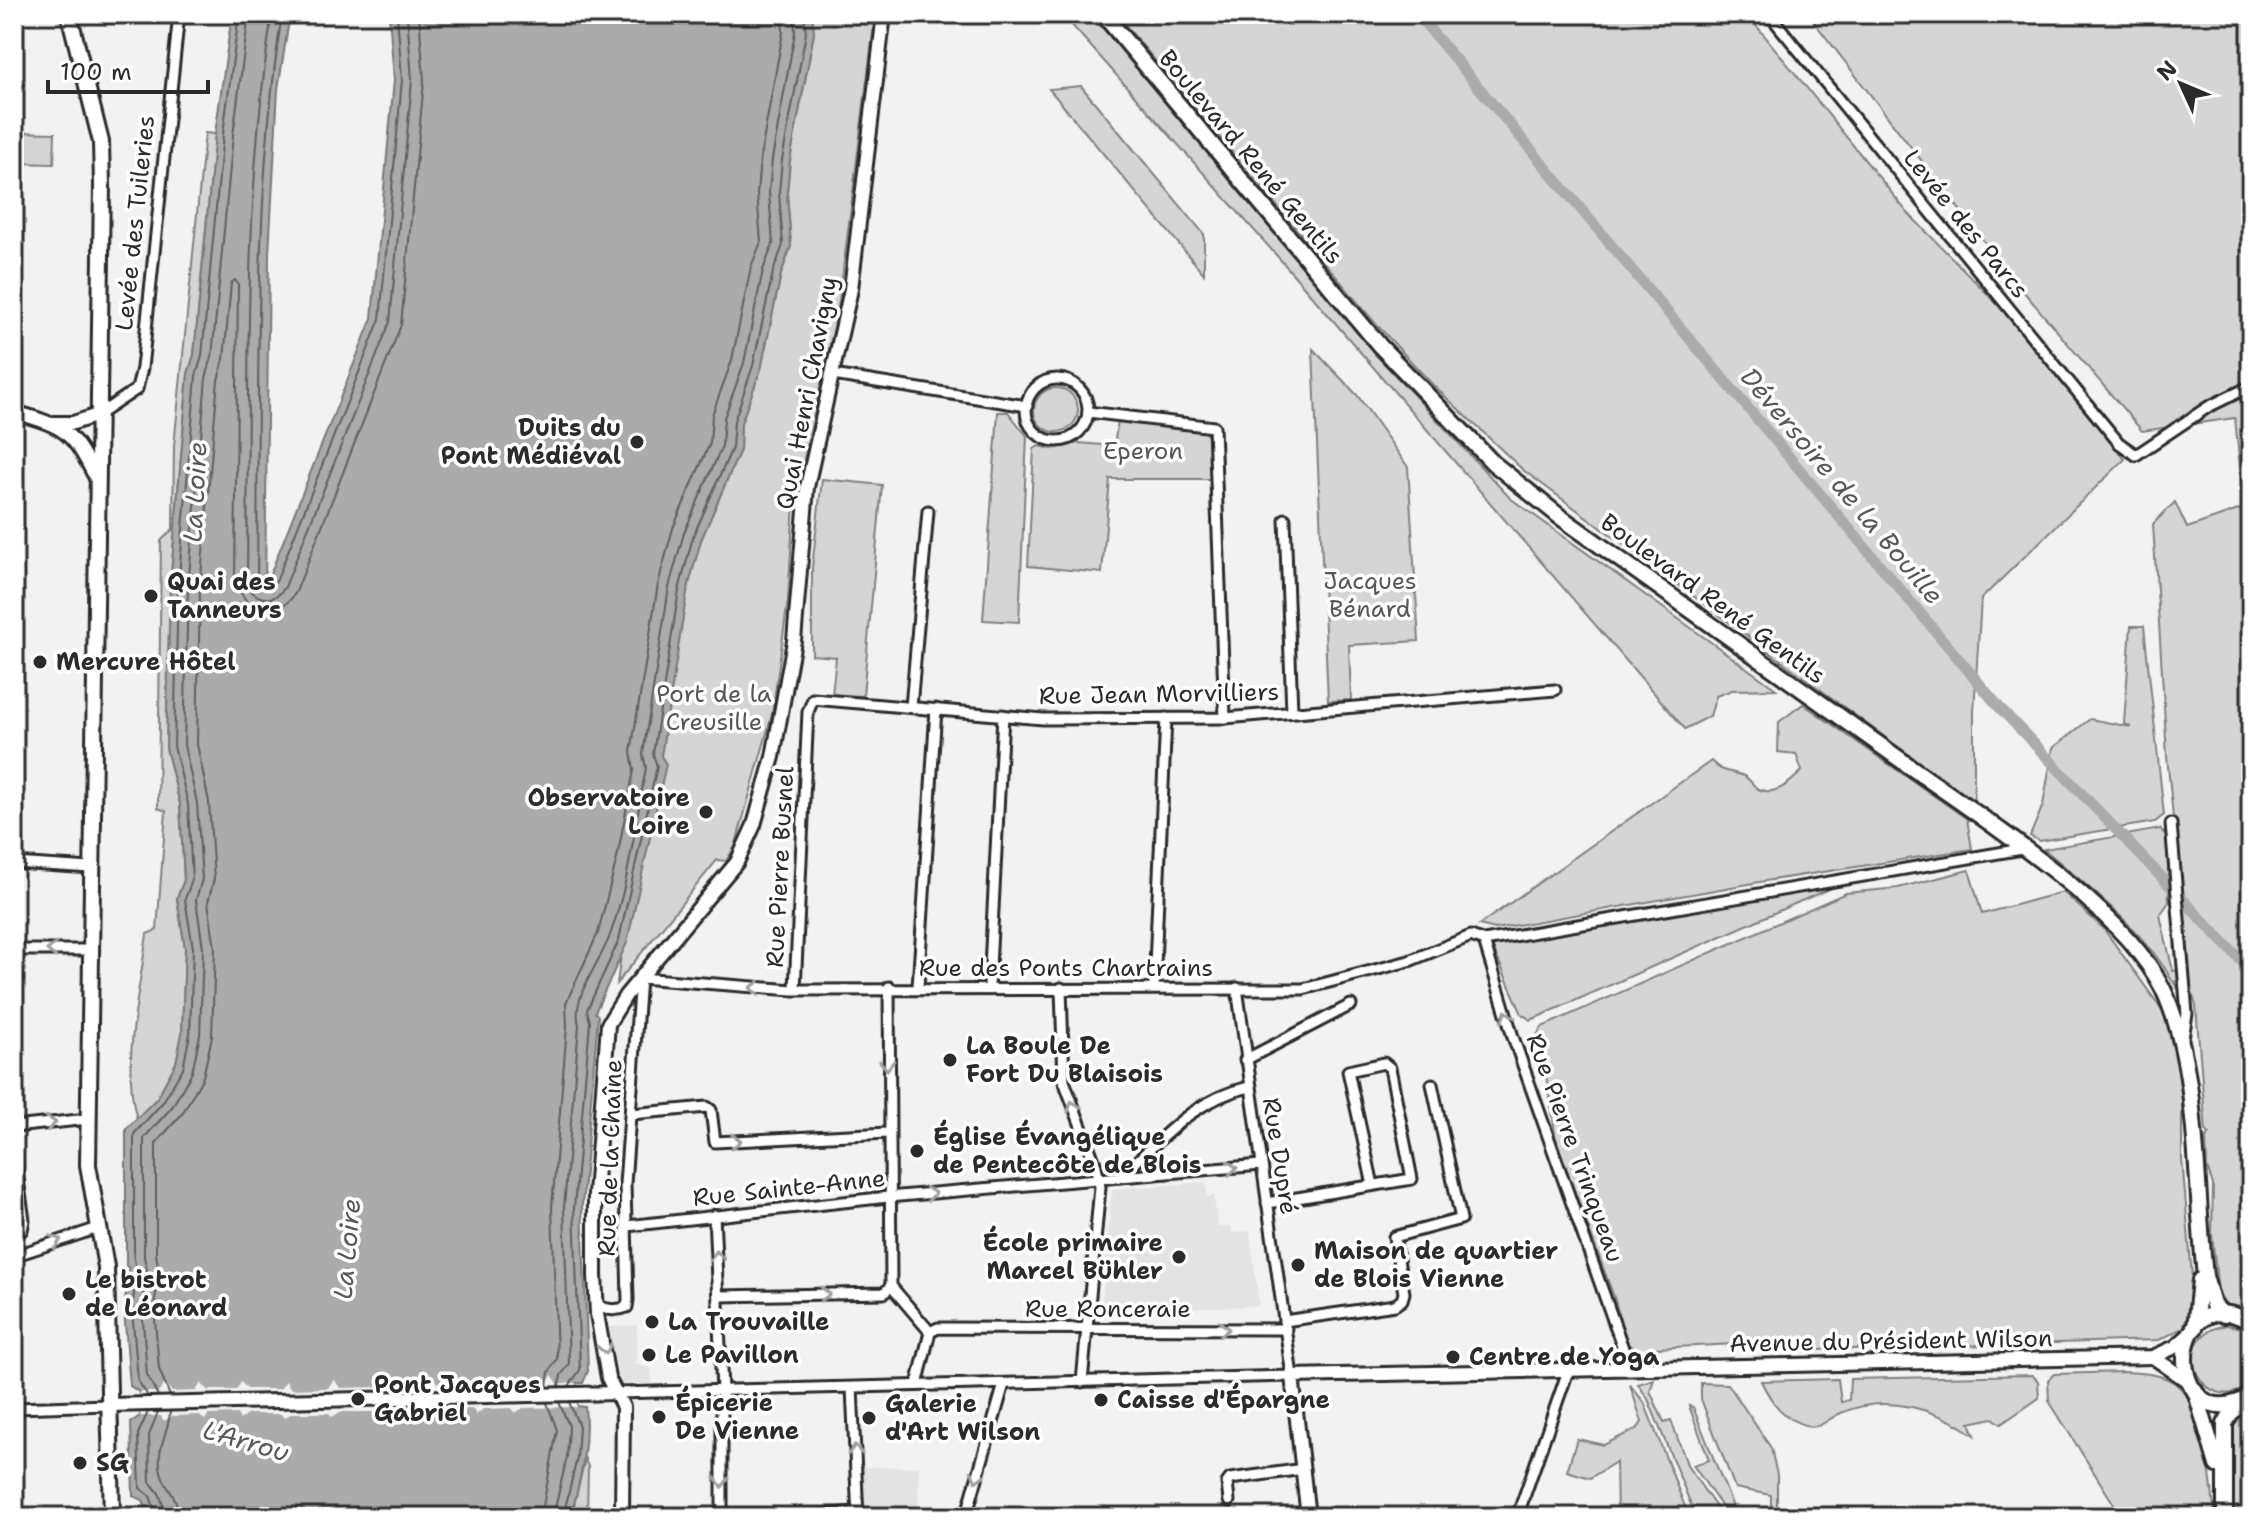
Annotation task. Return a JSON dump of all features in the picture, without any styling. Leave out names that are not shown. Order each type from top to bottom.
[{"type":"main road","points":[[69,14],[101,142],[88,1119],[89,1184],[106,1267],[112,1517]]},
{"type":"main road","name":"Quai Henri Chavigny","points":[[622,1517],[624,1422],[617,1393],[608,1378],[596,1303],[595,1194],[606,1037],[617,1007],[737,862],[754,825],[788,682],[807,487],[851,289],[884,14]]},
{"type":"main road","name":"Boulevard René Gentils","points":[[1103,14],[1380,346],[1493,463],[1559,516],[2022,849],[2098,909],[2133,944],[2163,989],[2182,1042],[2209,1293],[2213,1305],[2224,1315]]},
{"type":"main road","points":[[14,412],[49,422],[73,423],[98,415]]},
{"type":"main road","points":[[49,422],[77,442],[97,480]]},
{"type":"main road","name":"Boulevard René Gentils","points":[[2201,1240],[2200,1305],[2183,1352],[2183,1365],[2208,1426],[2223,1497]]},
{"type":"main road","points":[[2193,1330],[2212,1317],[2224,1315],[2251,1322]]},
{"type":"main road","name":"Avenue du Président Wilson","points":[[1292,1376],[2153,1357],[2175,1347],[2193,1330]]},
{"type":"main road","points":[[2153,1357],[2216,1402],[2233,1403],[2250,1396]]},
{"type":"main road","points":[[1292,1376],[1308,1517]]},
{"type":"main road","points":[[109,1405],[617,1393]]},
{"type":"main road","points":[[2225,1517],[2225,1424],[2234,1409],[2250,1396]]},
{"type":"street","name":"Levée des Tuileries","points":[[98,415],[137,389],[142,368],[179,14]]},
{"type":"street","name":"Levée des Parcs","points":[[1769,14],[2119,443],[2136,455],[2208,407],[2251,386]]},
{"type":"street","points":[[833,375],[1027,406]]},
{"type":"street","points":[[1056,380],[1076,385],[1087,402],[1088,412],[1086,422],[1073,437],[1053,441],[1035,432],[1027,415],[1027,406],[1037,387],[1056,380]]},
{"type":"street","points":[[1088,412],[1214,427],[1225,718]]},
{"type":"street","points":[[911,707],[928,511]]},
{"type":"street","points":[[1285,519],[1292,712]]},
{"type":"street","name":"Rue Jean Morvilliers","points":[[812,700],[1003,715],[1225,718],[1555,690]]},
{"type":"street","name":"Rue Pierre Busnel","points":[[795,989],[812,700]]},
{"type":"street","points":[[918,987],[936,709]]},
{"type":"street","points":[[989,987],[1003,715]]},
{"type":"street","points":[[1154,988],[1166,718]]},
{"type":"street","points":[[2171,824],[2187,1014],[2182,1042]]},
{"type":"street","name":"Rue des Ponts Chartrains","points":[[640,978],[795,989],[1303,989],[1409,961],[1471,936],[1484,941],[2022,849]]},
{"type":"street","points":[[14,863],[91,868]]},
{"type":"street","name":"Rue Pierre Trinqueau","points":[[1484,941],[1513,1037],[1630,1368]]},
{"type":"street","points":[[14,950],[90,950]]},
{"type":"street","name":"Rue de la Chaîne","points":[[596,1303],[605,1309],[627,1307],[625,1184],[640,978]]},
{"type":"street","points":[[889,987],[888,1197],[891,1286],[930,1332],[917,1385]]},
{"type":"street","points":[[1061,988],[1064,1081],[1099,1180],[1082,1382]]},
{"type":"street","name":"Rue Dupré","points":[[1237,988],[1292,1376]]},
{"type":"street","points":[[1245,1060],[1351,1005]]},
{"type":"street","points":[[1267,1203],[1412,1179],[1390,1068],[1384,1063],[1348,1071],[1373,1185]]},
{"type":"street","name":"Rue Ronceraie","points":[[930,1332],[938,1328],[1087,1330],[1285,1325],[1395,1305],[1402,1300],[1404,1293],[1394,1237],[1461,1219],[1432,1084]]},
{"type":"street","points":[[1120,1177],[1195,1109],[1214,1096],[1249,1087]]},
{"type":"street","points":[[631,1114],[707,1107],[711,1110],[715,1142],[888,1133]]},
{"type":"street","points":[[14,1127],[88,1119]]},
{"type":"street","points":[[14,1152],[24,1220],[18,1233]]},
{"type":"street","name":"Rue Sainte-Anne","points":[[627,1226],[888,1197],[1261,1165]]},
{"type":"street","points":[[714,1215],[722,1390],[722,1517]]},
{"type":"street","points":[[14,1256],[98,1228]]},
{"type":"street","points":[[719,1296],[884,1293],[891,1286]]},
{"type":"street","points":[[1517,1517],[1568,1371]]},
{"type":"street","points":[[617,1393],[1292,1376]]},
{"type":"street","points":[[966,1517],[1004,1384]]},
{"type":"street","points":[[797,1517],[858,1514],[852,1388]]},
{"type":"street","points":[[14,1408],[109,1405]]},
{"type":"street","points":[[1229,1501],[1227,1483],[1230,1479],[1304,1469]]},
{"type":"shaded area","name":"École primaire Marcel Bühler","points":[[1206,1182],[1207,1197],[1214,1196],[1218,1227],[1231,1226],[1232,1233],[1250,1231],[1259,1306],[1192,1308],[1102,1303],[1112,1189]]},
{"type":"shaded area","points":[[637,1325],[636,1365],[651,1368],[652,1384],[621,1384],[607,1327]]},
{"type":"shaded area","points":[[862,1467],[919,1467],[918,1516],[864,1517]]},
{"type":"green space","name":"Port de la Creusille","points":[[812,14],[874,14],[838,310],[794,503],[788,600],[772,715],[735,847],[726,861],[717,860],[617,983],[659,686],[701,540],[740,450],[741,423],[761,369],[781,274],[791,246],[787,193],[790,160],[814,33]]},
{"type":"green space","points":[[1062,14],[1091,14],[1370,348],[1510,498],[1776,689],[1732,690],[1716,696],[1710,716],[1685,729],[1293,274]]},
{"type":"green space","points":[[1116,14],[1747,14],[1907,212],[2013,320],[2125,459],[1981,599],[1974,711],[1974,803],[1523,470],[1433,385],[1376,324]]},
{"type":"green space","points":[[1808,14],[2251,14],[2251,1313],[2225,1304],[2218,1293],[2212,1234],[2213,1185],[2207,1167],[2206,1138],[2210,1134],[2206,1131],[2196,1006],[2189,983],[2176,981],[2176,986],[2133,929],[2044,849],[2160,829],[2167,837],[2169,902],[2160,915],[2173,971],[2188,969],[2167,756],[2153,524],[2175,502],[2187,528],[2244,508],[2235,418],[2142,431],[2017,284]]},
{"type":"green space","points":[[1081,86],[1204,234],[1204,274],[1049,89]]},
{"type":"green space","points":[[14,132],[55,133],[54,164],[14,163]]},
{"type":"green space","points":[[205,133],[215,134],[194,355],[188,374],[170,587],[166,748],[180,804],[184,880],[177,898],[185,948],[182,1034],[176,1063],[157,1098],[137,1119],[131,1075],[133,1027],[147,934],[157,930],[166,811],[158,808],[161,541],[173,529],[174,446]]},
{"type":"green space","name":"Jacques Bénard","points":[[1313,349],[1357,395],[1408,467],[1419,641],[1349,645],[1351,700],[1328,701]]},
{"type":"green space","points":[[1056,388],[1072,394],[1078,410],[1072,426],[1056,432],[1040,426],[1034,410],[1040,394]]},
{"type":"green space","points":[[998,412],[1008,412],[1027,436],[1019,622],[983,620]]},
{"type":"green space","name":"Eperon","points":[[1118,420],[1204,431],[1209,438],[1211,479],[1110,479],[1102,573],[1028,566],[1034,449],[1079,443],[1114,446]]},
{"type":"green space","points":[[822,479],[882,485],[863,696],[832,695],[836,657],[812,655],[812,568]]},
{"type":"green space","points":[[2131,626],[2144,626],[2164,815],[2155,822],[2039,841],[2030,836],[2043,805],[2053,748],[2090,719],[2131,727],[2124,723]]},
{"type":"green space","points":[[1803,704],[1967,819],[1972,849],[1765,881],[1495,929],[1479,925],[1711,761],[1723,770],[1744,776],[1764,791],[1788,784],[1802,771],[1796,754],[1778,752],[1779,722]]},
{"type":"green space","points":[[1969,870],[1982,914],[2063,892],[2103,928],[2168,1018],[2182,1087],[2182,1159],[2194,1301],[2183,1328],[2159,1340],[1781,1351],[1756,1343],[1655,1348],[1646,1355],[1627,1344],[1614,1297],[1556,1142],[1549,1089],[1536,1037],[1542,1027],[1846,893],[1898,888]]},
{"type":"green space","points":[[1833,887],[1531,1020],[1522,1014],[1492,946]]},
{"type":"green space","points":[[2227,1325],[2251,1336],[2251,1383],[2234,1392],[2219,1392],[2206,1385],[2197,1374],[2193,1359],[2196,1345],[2207,1333]]},
{"type":"green space","points":[[2124,1372],[2162,1377],[2184,1392],[2200,1424],[2205,1444],[2215,1517],[2122,1517],[2049,1401],[2048,1380],[2054,1374]]},
{"type":"green space","points":[[2032,1375],[2038,1381],[2039,1398],[2001,1424],[1993,1418],[1970,1423],[1975,1435],[1928,1411],[1893,1404],[1858,1407],[1821,1425],[1808,1426],[1779,1409],[1761,1381],[1838,1379],[1841,1402],[1849,1400],[1850,1379]]},
{"type":"green space","points":[[1654,1379],[1650,1391],[1664,1422],[1671,1420],[1688,1467],[1723,1517],[1696,1517],[1648,1399],[1638,1384]]},
{"type":"green space","points":[[1701,1383],[1728,1384],[1771,1448],[1777,1475],[1777,1517],[1754,1516],[1771,1513],[1771,1495],[1735,1488],[1701,1399]]},
{"type":"green space","points":[[1630,1385],[1644,1402],[1689,1517],[1617,1517],[1616,1462],[1590,1478],[1567,1471],[1577,1439],[1604,1445],[1638,1428],[1642,1422]]},
{"type":"green space","points":[[1689,1406],[1693,1407],[1737,1517],[1729,1517],[1693,1465],[1709,1460]]},
{"type":"green space","points":[[2251,1406],[2251,1517],[2235,1517],[2228,1472],[2229,1441],[2232,1427]]},
{"type":"green space","points":[[585,1459],[588,1467],[587,1517],[571,1517]]},
{"type":"water","points":[[232,14],[290,14],[278,89],[269,254],[265,587],[372,318],[394,80],[389,14],[812,14],[814,33],[790,160],[787,193],[791,246],[781,274],[761,369],[741,423],[740,450],[701,540],[687,592],[661,756],[666,764],[627,943],[595,1012],[598,1016],[582,1206],[588,1371],[583,1383],[576,1383],[577,1406],[585,1407],[586,1435],[571,1517],[150,1517],[143,1500],[133,1496],[131,1422],[140,1416],[140,1393],[130,1386],[124,1310],[129,1268],[126,1266],[126,1129],[157,1098],[176,1063],[182,1034],[185,948],[177,898],[184,880],[180,804],[166,748],[170,587],[188,374],[194,355],[215,134]]},
{"type":"pier","name":"Pont Jacques Gabriel","points":[[552,1375],[558,1383],[576,1383],[577,1407],[523,1408],[515,1413],[512,1408],[483,1409],[476,1415],[473,1409],[439,1410],[432,1416],[428,1410],[391,1411],[387,1417],[380,1412],[340,1412],[332,1417],[329,1413],[292,1413],[284,1418],[281,1414],[248,1414],[240,1420],[237,1414],[208,1415],[205,1420],[198,1415],[172,1416],[164,1421],[161,1416],[140,1416],[140,1392],[159,1392],[165,1383],[172,1392],[196,1391],[201,1383],[207,1390],[236,1390],[241,1382],[247,1389],[280,1389],[286,1381],[291,1389],[328,1388],[334,1379],[340,1388],[379,1387],[384,1379],[391,1387],[428,1386],[433,1378],[440,1386],[472,1385],[477,1377],[483,1385],[510,1384],[516,1376],[522,1384],[547,1383]]},
{"type":"waterway","name":"Déversoire de la Bouille","points":[[1417,14],[1999,707],[2251,971]]},
{"type":"place","name":"Duits du Pont Médiéval","points":[[637,442]]},
{"type":"place","name":"Quai des Tanneurs","points":[[151,596]]},
{"type":"place","name":"Mercure Hôtel","points":[[40,662]]},
{"type":"place","name":"Observatoire Loire","points":[[706,812]]},
{"type":"place","name":"La Boule De Fort Du Blaisois","points":[[950,1060]]},
{"type":"place","name":"Église Évangélique de Pentecôte de Blois","points":[[917,1151]]},
{"type":"place","name":"École primaire Marcel Bühler","points":[[1179,1257]]},
{"type":"place","name":"Maison de quartier de Blois Vienne","points":[[1298,1265]]},
{"type":"place","name":"Le bistrot de Léonard","points":[[69,1294]]},
{"type":"place","name":"La Trouvaille","points":[[652,1322]]},
{"type":"place","name":"Le Pavillon","points":[[649,1355]]},
{"type":"place","name":"Centre de Yoga","points":[[1453,1357]]},
{"type":"place","name":"Pont Jacques Gabriel","points":[[358,1399]]},
{"type":"place","name":"Caisse d'Épargne","points":[[1101,1400]]},
{"type":"place","name":"Épicerie De Vienne","points":[[659,1417]]},
{"type":"place","name":"Galerie d'Art Wilson","points":[[869,1418]]},
{"type":"place","name":"SG","points":[[80,1463]]},
{"type":"water label","name":"La Loire","points":[[195,492]]},
{"type":"water label","name":"La Loire","points":[[347,1249]]},
{"type":"water label","name":"L'Arrou","points":[[246,1441]]}]
